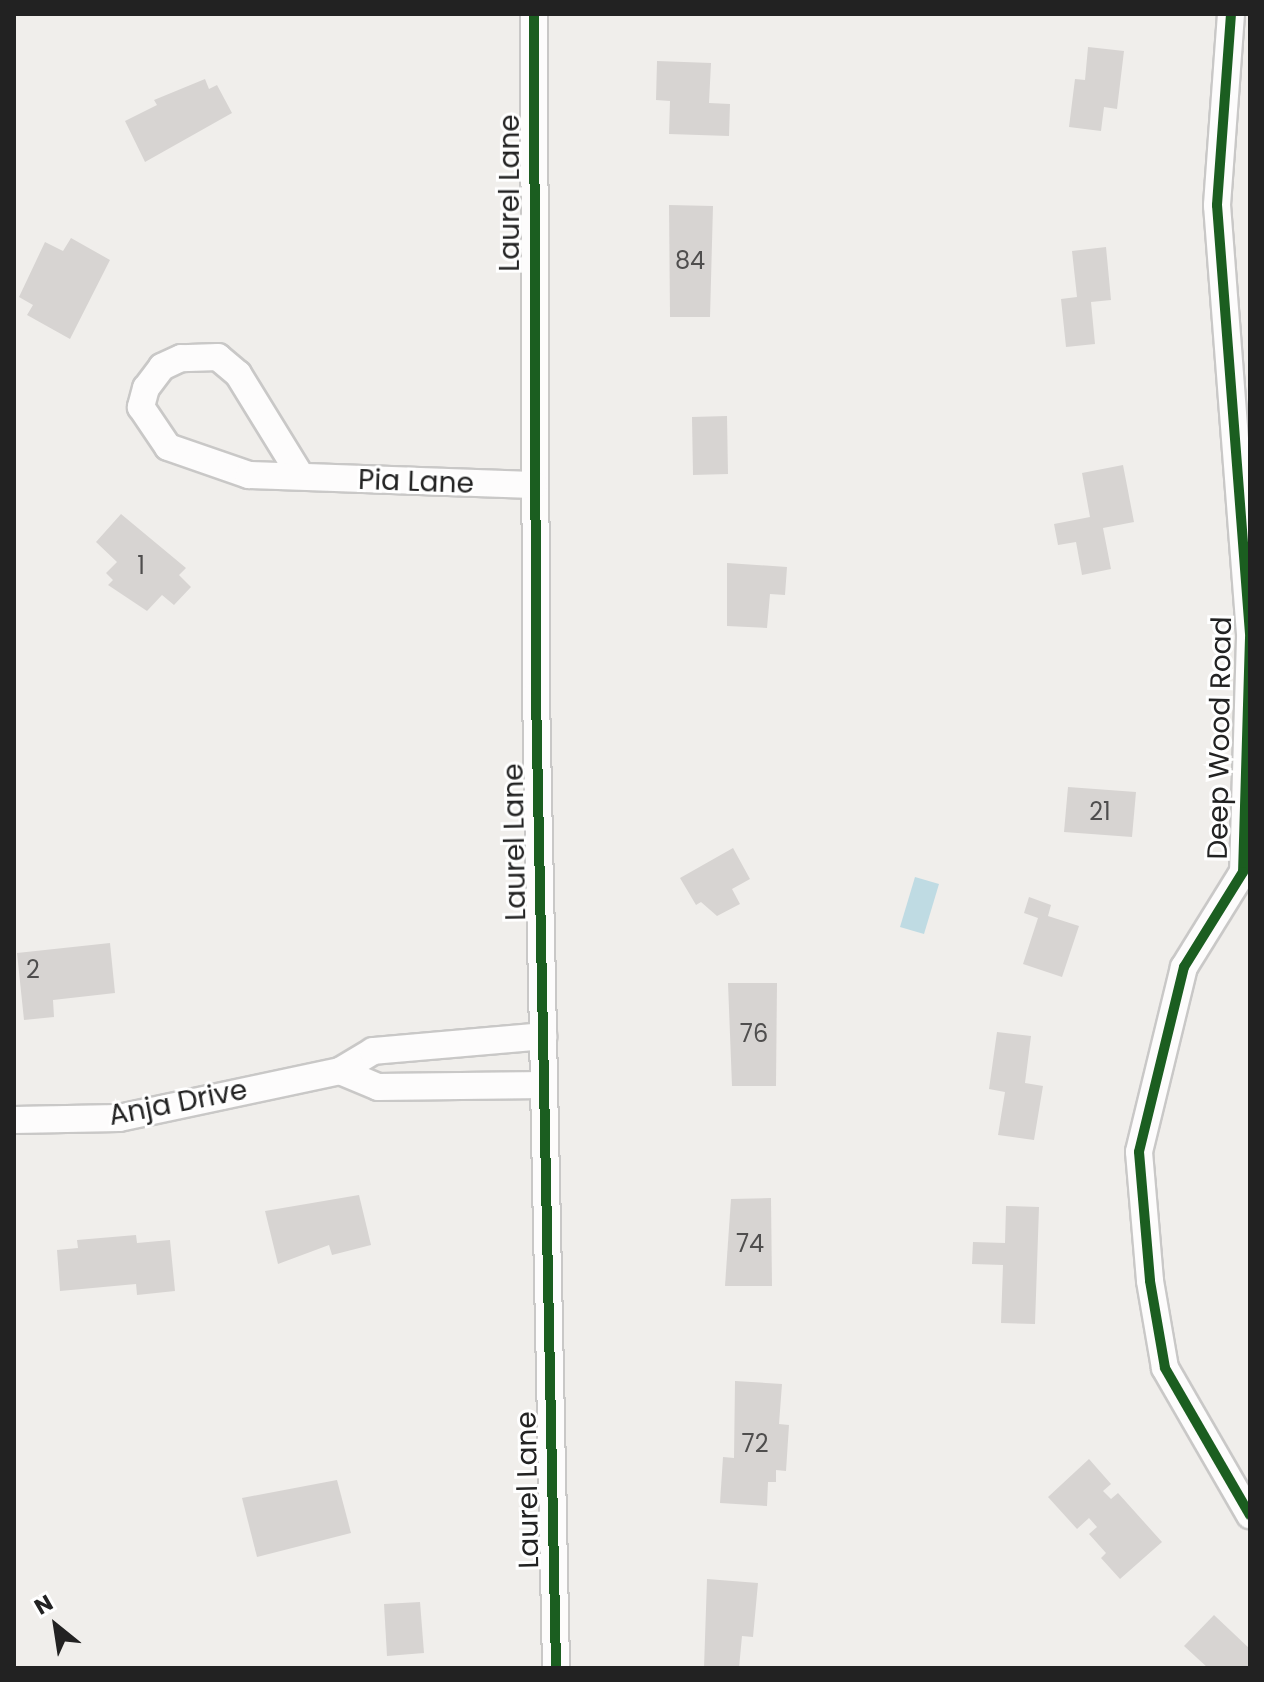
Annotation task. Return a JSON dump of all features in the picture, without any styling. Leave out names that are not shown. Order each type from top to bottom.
[{"type":"street","name":"Laurel Lane","points":[[534,14],[534,485],[556,1668]]},
{"type":"street","name":"Deep Wood Road","points":[[1231,14],[1217,205],[1250,638],[1246,872],[1184,967],[1139,1152],[1150,1281],[1165,1368],[1250,1515]]},
{"type":"street","name":"Pia Lane","points":[[299,473],[238,374],[218,357],[181,358],[162,367],[146,388],[141,407],[168,447],[249,475],[299,473],[381,483],[534,485]]},
{"type":"street","name":"Anja Drive","points":[[14,1120],[119,1118],[340,1071],[373,1051],[543,1036]]},
{"type":"street","points":[[340,1071],[378,1087],[544,1085]]},
{"type":"water","points":[[915,877],[939,884],[924,934],[900,927]]},
{"type":"building","points":[[1088,47],[1124,51],[1117,109],[1104,107],[1101,131],[1069,127],[1075,79],[1085,80]]},
{"type":"building","points":[[657,61],[711,63],[709,103],[730,104],[729,136],[669,134],[670,101],[656,100]]},
{"type":"building","points":[[205,79],[209,89],[217,85],[232,113],[145,162],[125,121],[157,105],[154,100]]},
{"type":"building","points":[[669,205],[713,206],[710,317],[670,317]]},
{"type":"building","points":[[71,238],[110,260],[70,339],[27,315],[33,305],[19,297],[45,242],[63,251]]},
{"type":"building","points":[[1106,247],[1111,300],[1091,302],[1095,344],[1066,347],[1061,299],[1077,297],[1072,251]]},
{"type":"building","points":[[727,416],[728,474],[693,475],[692,417]]},
{"type":"building","points":[[1123,465],[1134,522],[1103,528],[1111,569],[1082,575],[1076,542],[1058,545],[1054,524],[1090,517],[1082,473]]},
{"type":"building","points":[[121,514],[186,568],[179,575],[191,587],[174,605],[162,595],[147,611],[108,585],[113,580],[106,573],[117,562],[96,542]]},
{"type":"building","points":[[727,563],[787,567],[785,595],[770,594],[767,628],[727,626]]},
{"type":"building","points":[[1068,787],[1136,792],[1132,837],[1064,832]]},
{"type":"building","points":[[733,848],[750,879],[732,889],[740,904],[717,916],[701,902],[696,905],[680,878]]},
{"type":"building","points":[[1029,897],[1051,905],[1048,916],[1079,926],[1062,977],[1023,964],[1038,918],[1024,913]]},
{"type":"building","points":[[110,943],[115,993],[53,1000],[54,1017],[24,1020],[17,953]]},
{"type":"building","points":[[728,983],[777,983],[776,1086],[732,1086]]},
{"type":"building","points":[[997,1032],[1031,1036],[1025,1083],[1043,1086],[1034,1140],[998,1135],[1005,1092],[989,1089]]},
{"type":"building","points":[[359,1195],[371,1245],[332,1255],[329,1245],[278,1264],[265,1211]]},
{"type":"building","points":[[771,1198],[772,1286],[725,1286],[731,1199]]},
{"type":"building","points":[[1006,1206],[1039,1207],[1035,1324],[1001,1323],[1003,1265],[972,1264],[973,1242],[1005,1243]]},
{"type":"building","points":[[136,1235],[137,1243],[170,1240],[175,1291],[137,1295],[136,1284],[60,1291],[57,1250],[78,1248],[77,1240]]},
{"type":"building","points":[[735,1381],[782,1384],[779,1424],[789,1425],[786,1471],[776,1470],[776,1482],[768,1482],[767,1506],[720,1503],[723,1457],[734,1458]]},
{"type":"building","points":[[1089,1459],[1111,1484],[1103,1491],[1111,1499],[1118,1493],[1162,1542],[1120,1579],[1101,1558],[1106,1553],[1089,1534],[1097,1527],[1089,1518],[1077,1529],[1048,1497]]},
{"type":"building","points":[[337,1480],[351,1533],[257,1557],[242,1498]]},
{"type":"building","points":[[707,1579],[758,1583],[753,1637],[742,1636],[739,1668],[704,1668]]},
{"type":"building","points":[[420,1602],[424,1653],[387,1656],[384,1604]]},
{"type":"building","points":[[1214,1615],[1250,1649],[1250,1668],[1208,1668],[1184,1646]]},
{"type":"cycle path","points":[[534,14],[536,695],[556,1668]]},
{"type":"cycle path","points":[[1231,14],[1217,205],[1250,638],[1243,872],[1184,967],[1139,1152],[1150,1281],[1165,1368],[1250,1515]]}]
